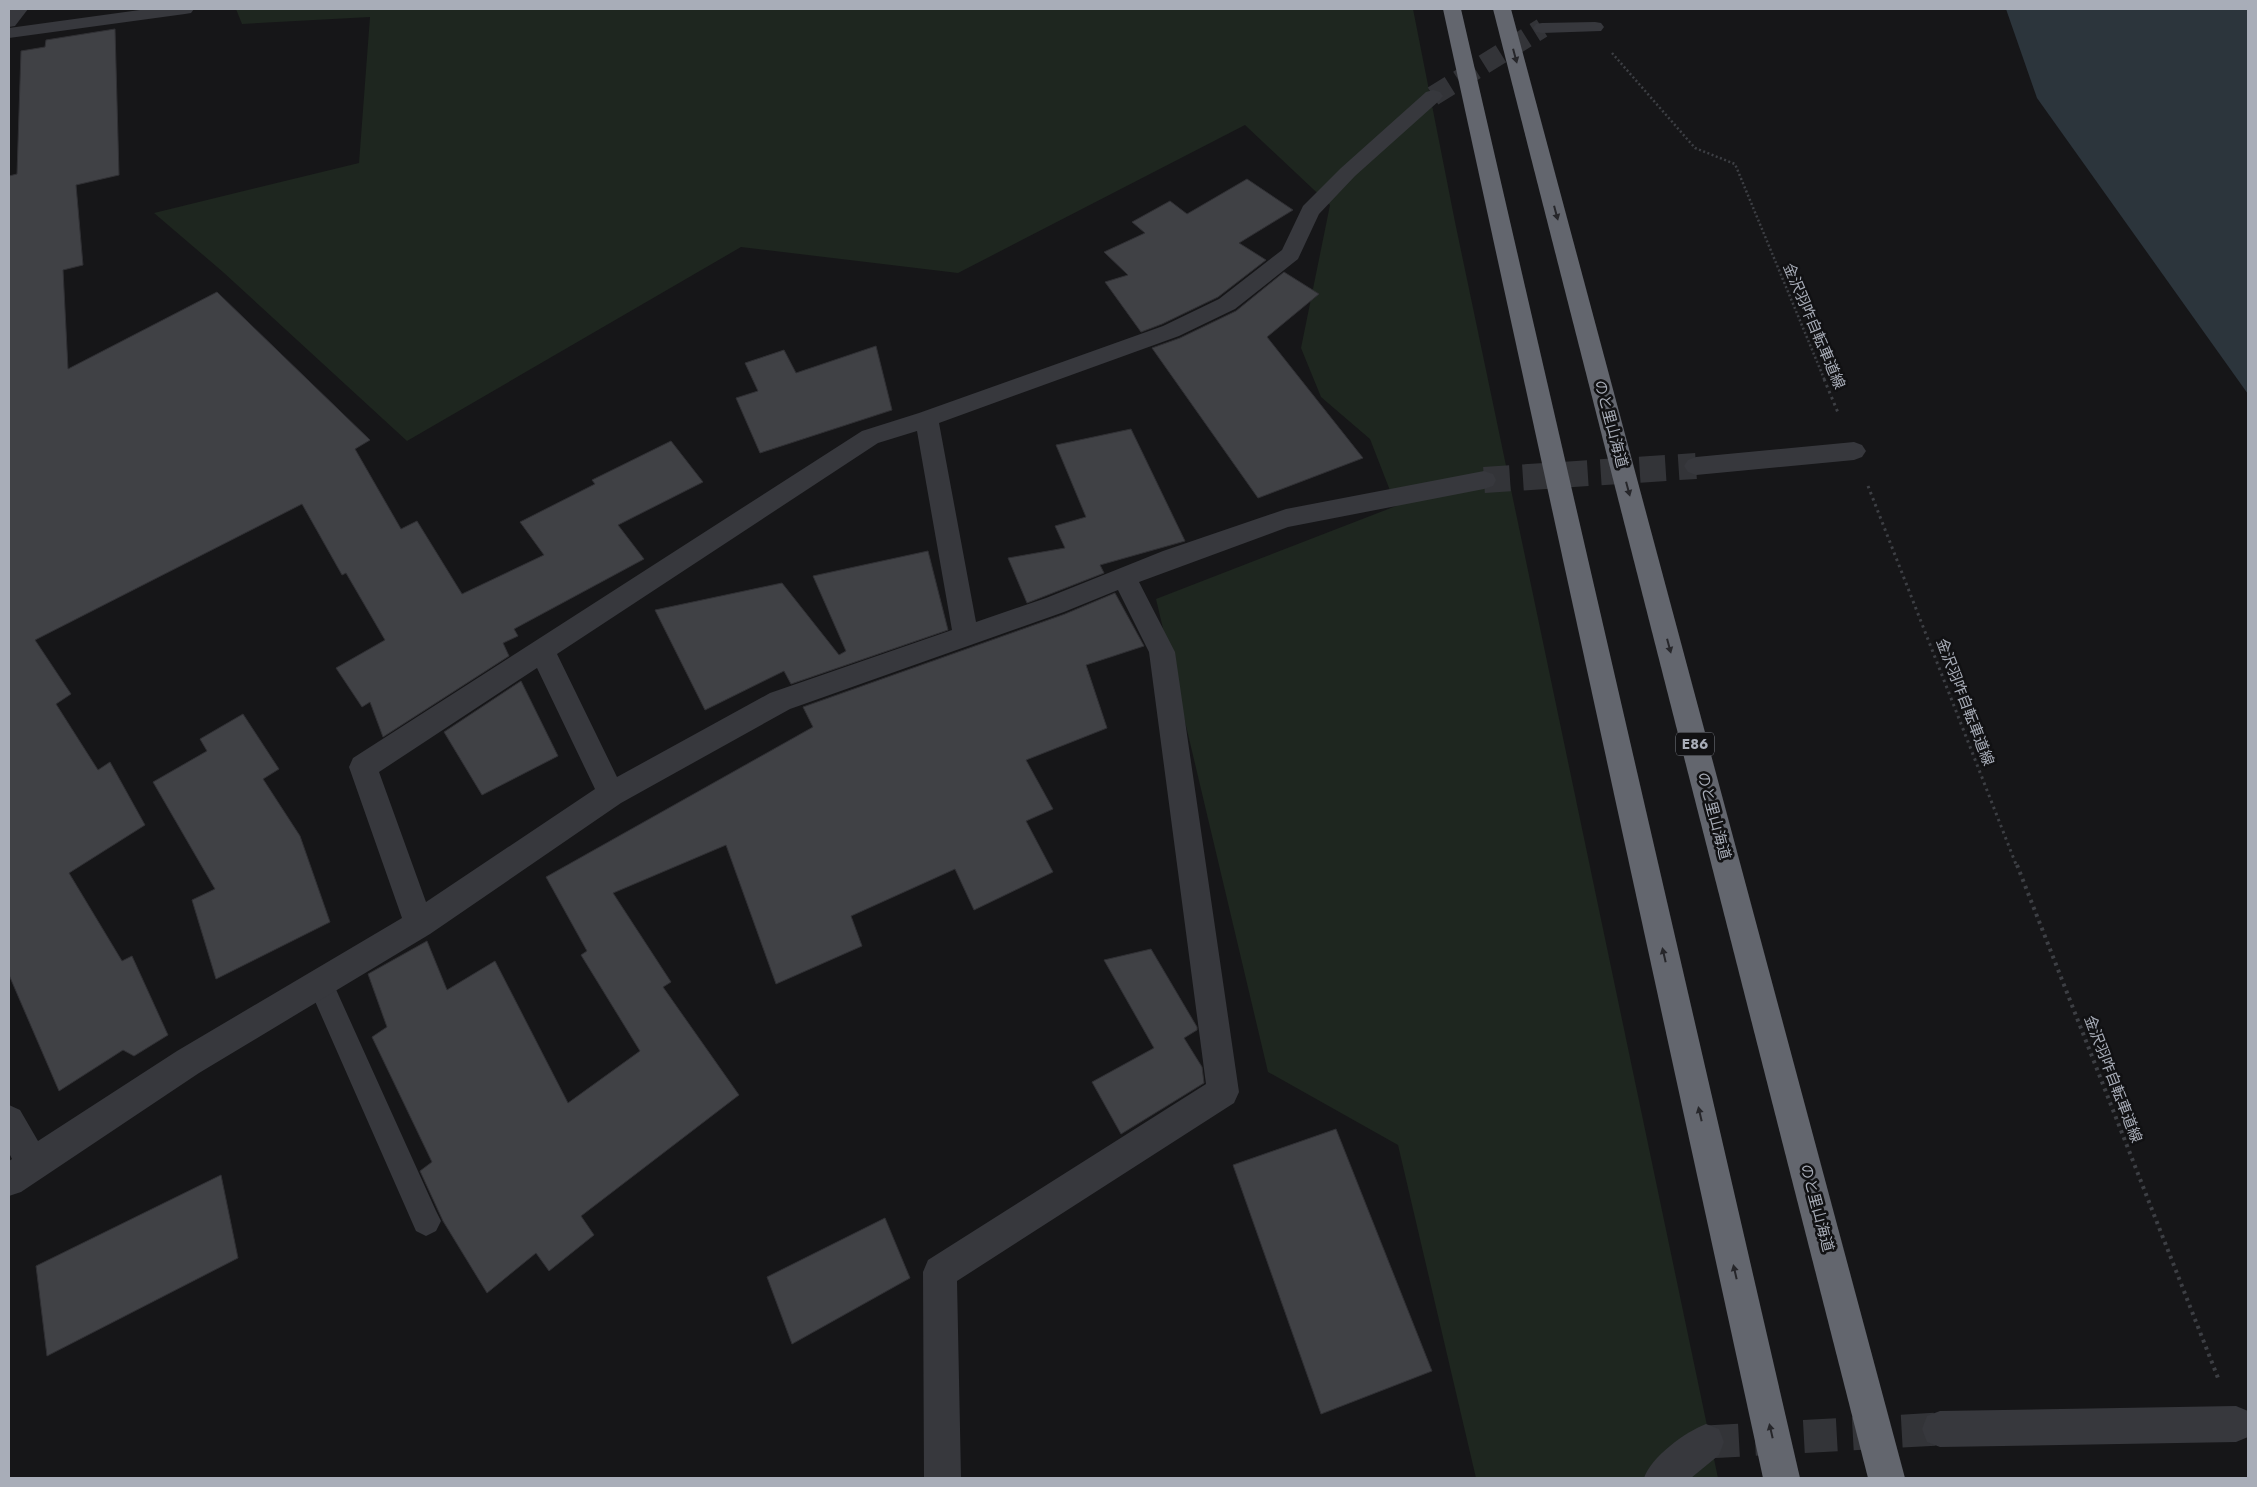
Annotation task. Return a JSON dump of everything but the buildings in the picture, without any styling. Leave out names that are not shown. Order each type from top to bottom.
[{"type":"highway","points":[[1452,9],[1782,1478]]},
{"type":"highway","name":"のと里山海道","points":[[1502,9],[1887,1478]]},
{"type":"street","points":[[9,22],[20,9]]},
{"type":"street","points":[[9,34],[185,9]]},
{"type":"street","points":[[1542,28],[1595,27]]},
{"type":"street","points":[[419,924],[363,766],[870,437],[927,419],[1171,331],[1227,304],[1291,254],[1310,211],[1348,172],[1433,96]]},
{"type":"street","points":[[927,419],[966,636]]},
{"type":"street","points":[[1696,466],[1854,451]]},
{"type":"street","points":[[9,1122],[21,1172],[188,1062],[419,924],[611,794],[780,701],[1056,605],[1172,558],[1286,518],[1484,480]]},
{"type":"street","points":[[943,1478],[940,1272],[1223,1092],[1162,652],[1124,577]]},
{"type":"street","points":[[542,650],[611,794]]},
{"type":"street","points":[[1940,1429],[2236,1424]]},
{"type":"street","points":[[1662,1478],[1706,1442]]},
{"type":"lane","points":[[320,983],[426,1221]]},
{"type":"path","name":"金沢羽咋自転車道線","points":[[1595,27],[1620,64],[1695,148],[1735,164],[1854,451],[2236,1424]]},
{"type":"shaded area","points":[[236,9],[1413,9],[1455,222],[1718,1478],[1476,1478],[1398,1145],[1268,1072],[1156,599],[1396,506],[1370,439],[1321,397],[1301,348],[1330,205],[1245,125],[958,273],[741,247],[407,441],[223,272],[154,213],[359,163],[370,17],[242,24]]},
{"type":"shaded area","points":[[2006,9],[2248,9],[2248,394],[2037,98]]},
{"type":"tunnel","points":[[1433,96],[1542,28]]},
{"type":"tunnel","points":[[1484,480],[1696,466]]},
{"type":"tunnel","points":[[1706,1442],[1940,1429]]}]
